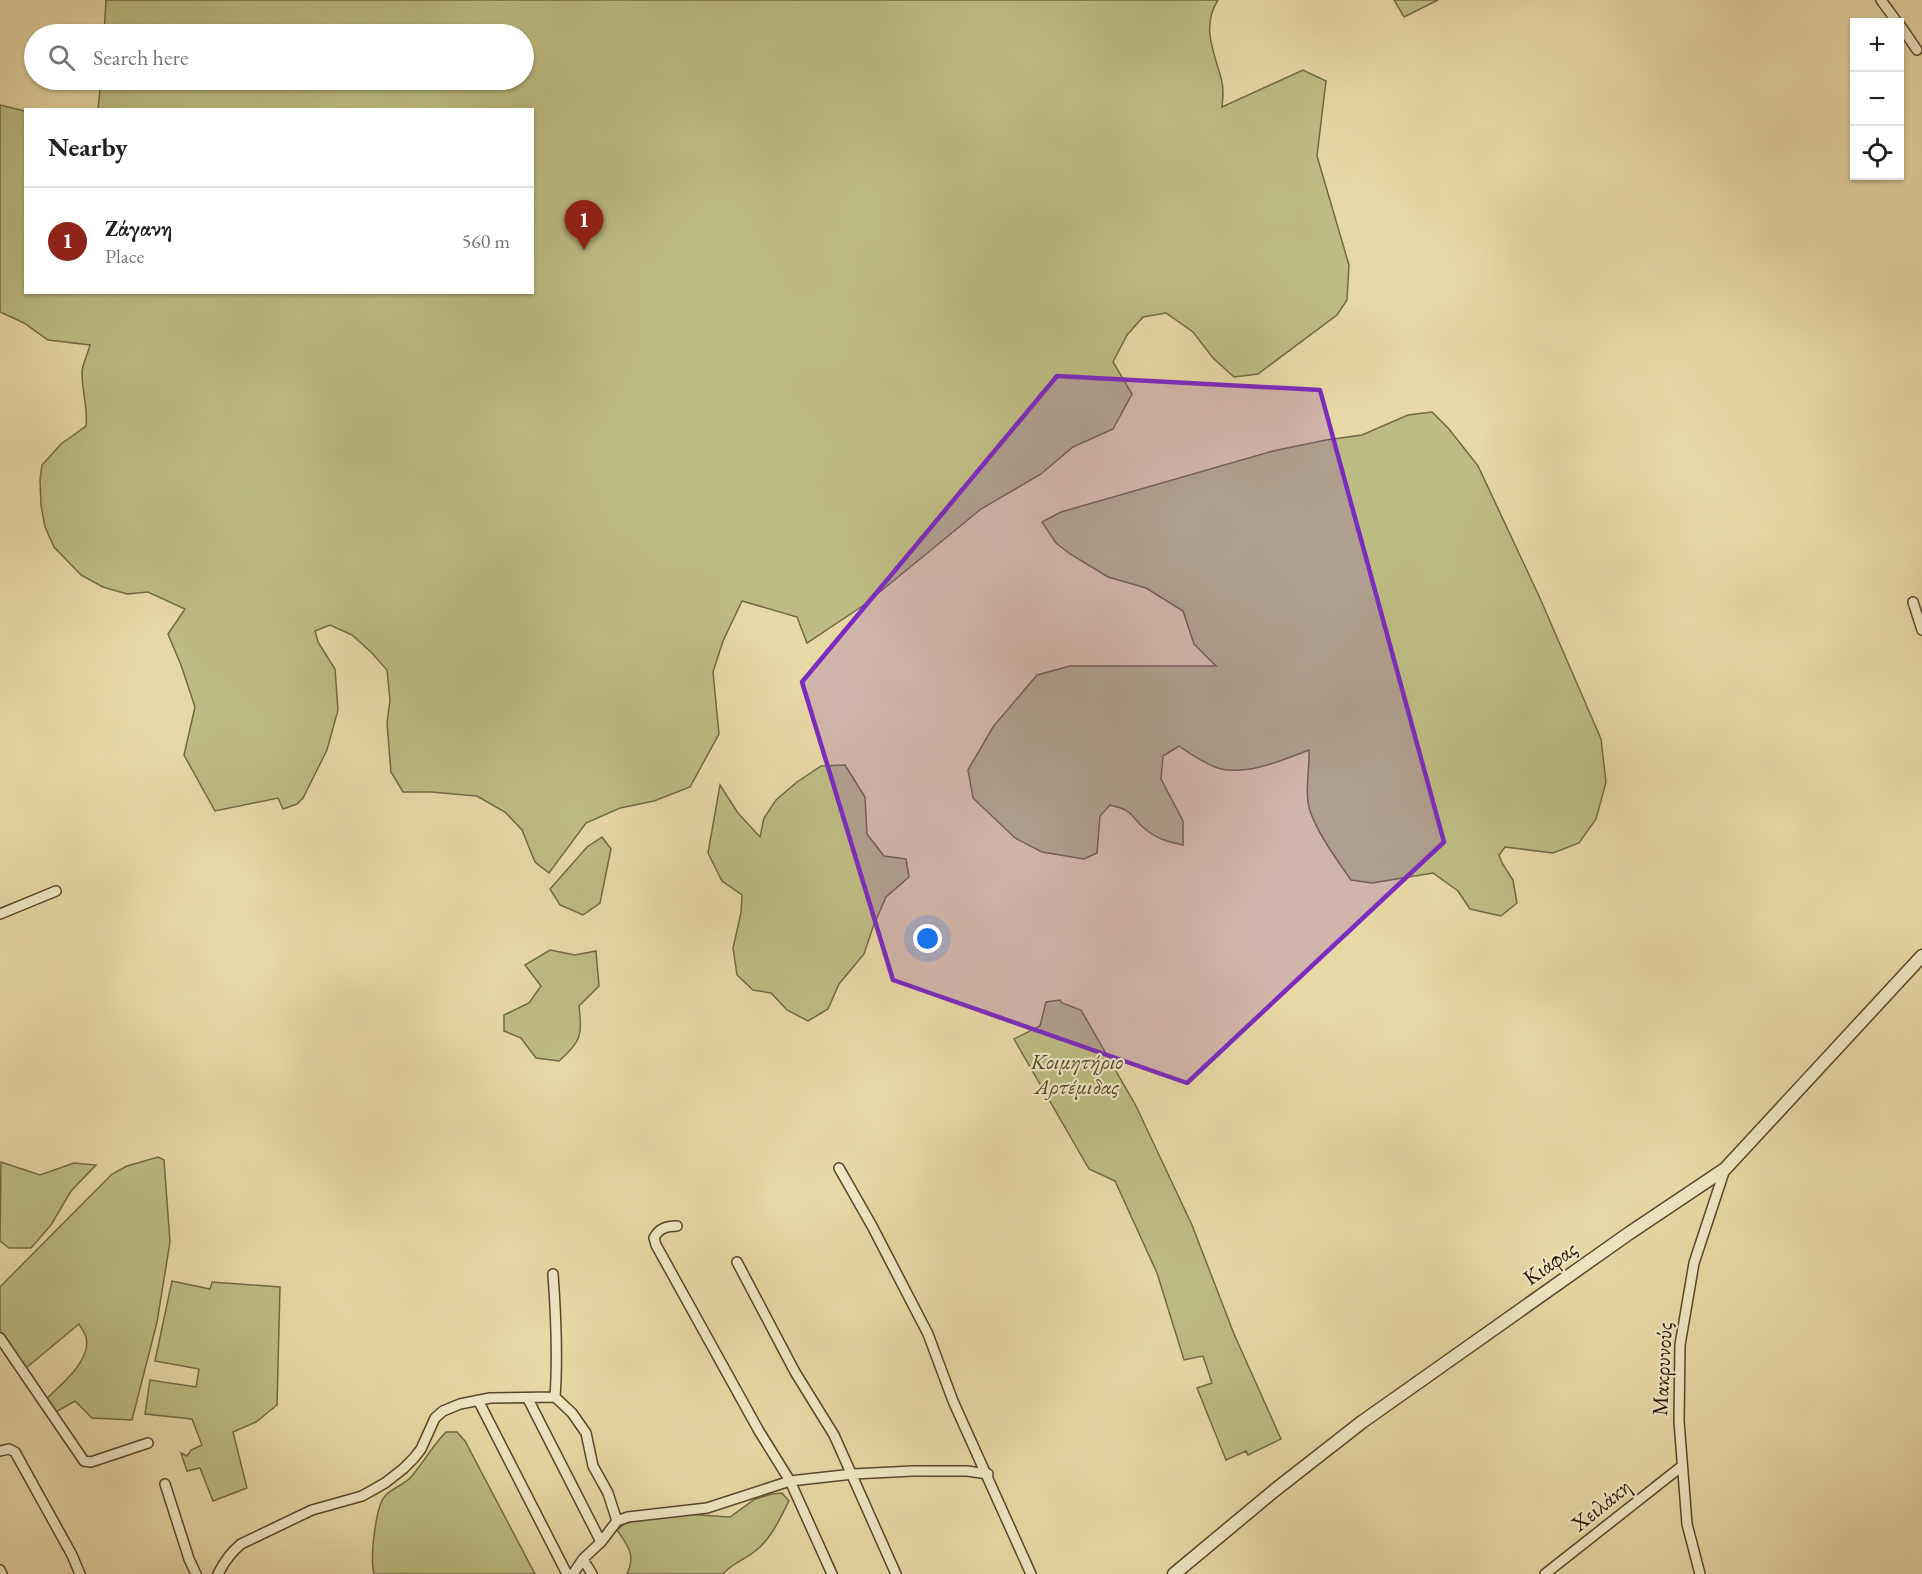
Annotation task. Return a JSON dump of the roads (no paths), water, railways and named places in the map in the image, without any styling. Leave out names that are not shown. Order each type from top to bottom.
[{"type":"street","points":[[1881,0],[1894,18]]},
{"type":"street","points":[[1904,32],[1917,50]]},
{"type":"street","points":[[1913,602],[1922,630]]},
{"type":"street","points":[[0,914],[56,891]]},
{"type":"street","name":"Κιάφας","points":[[1174,1574],[1275,1490],[1362,1422],[1725,1169],[1922,956]]},
{"type":"street","points":[[839,1168],[928,1334],[953,1401],[988,1474],[1031,1574]]},
{"type":"street","name":"Μακρυνούς","points":[[1700,1574],[1687,1524],[1679,1421],[1680,1345],[1694,1263],[1725,1169]]},
{"type":"street","points":[[677,1226],[670,1226],[657,1232],[654,1238],[656,1245],[759,1431],[790,1481],[832,1574]]},
{"type":"street","points":[[737,1262],[795,1372],[834,1435],[896,1574]]},
{"type":"street","points":[[553,1274],[556,1305],[555,1397],[572,1413],[586,1433],[593,1466],[608,1493],[617,1521]]},
{"type":"street","points":[[0,1338],[84,1461],[91,1462],[148,1443]]},
{"type":"street","points":[[218,1574],[225,1560],[241,1545],[312,1510],[362,1496],[385,1483],[403,1469],[421,1449],[435,1418],[460,1404],[506,1397],[528,1399],[555,1397]]},
{"type":"street","points":[[528,1399],[601,1542]]},
{"type":"street","points":[[478,1400],[567,1574]]},
{"type":"street","points":[[0,1451],[9,1449],[15,1452],[72,1555],[80,1574]]},
{"type":"street","name":"Χειλάκη","points":[[1545,1574],[1682,1466]]},
{"type":"street","points":[[573,1574],[583,1559],[601,1542],[617,1521],[628,1517],[707,1508],[790,1481],[853,1474],[913,1471],[967,1471],[988,1474]]},
{"type":"street","points":[[165,1484],[196,1574]]},
{"type":"street","points":[[583,1559],[592,1574]]},
{"type":"street","points":[[0,1570],[2,1574]]},
{"type":"place","name":"Ζάγανη","points":[[584,250]]},
{"type":"park label","name":"Κοιμητήριο Αρτέμιδας","points":[[1077,1074]]}]
